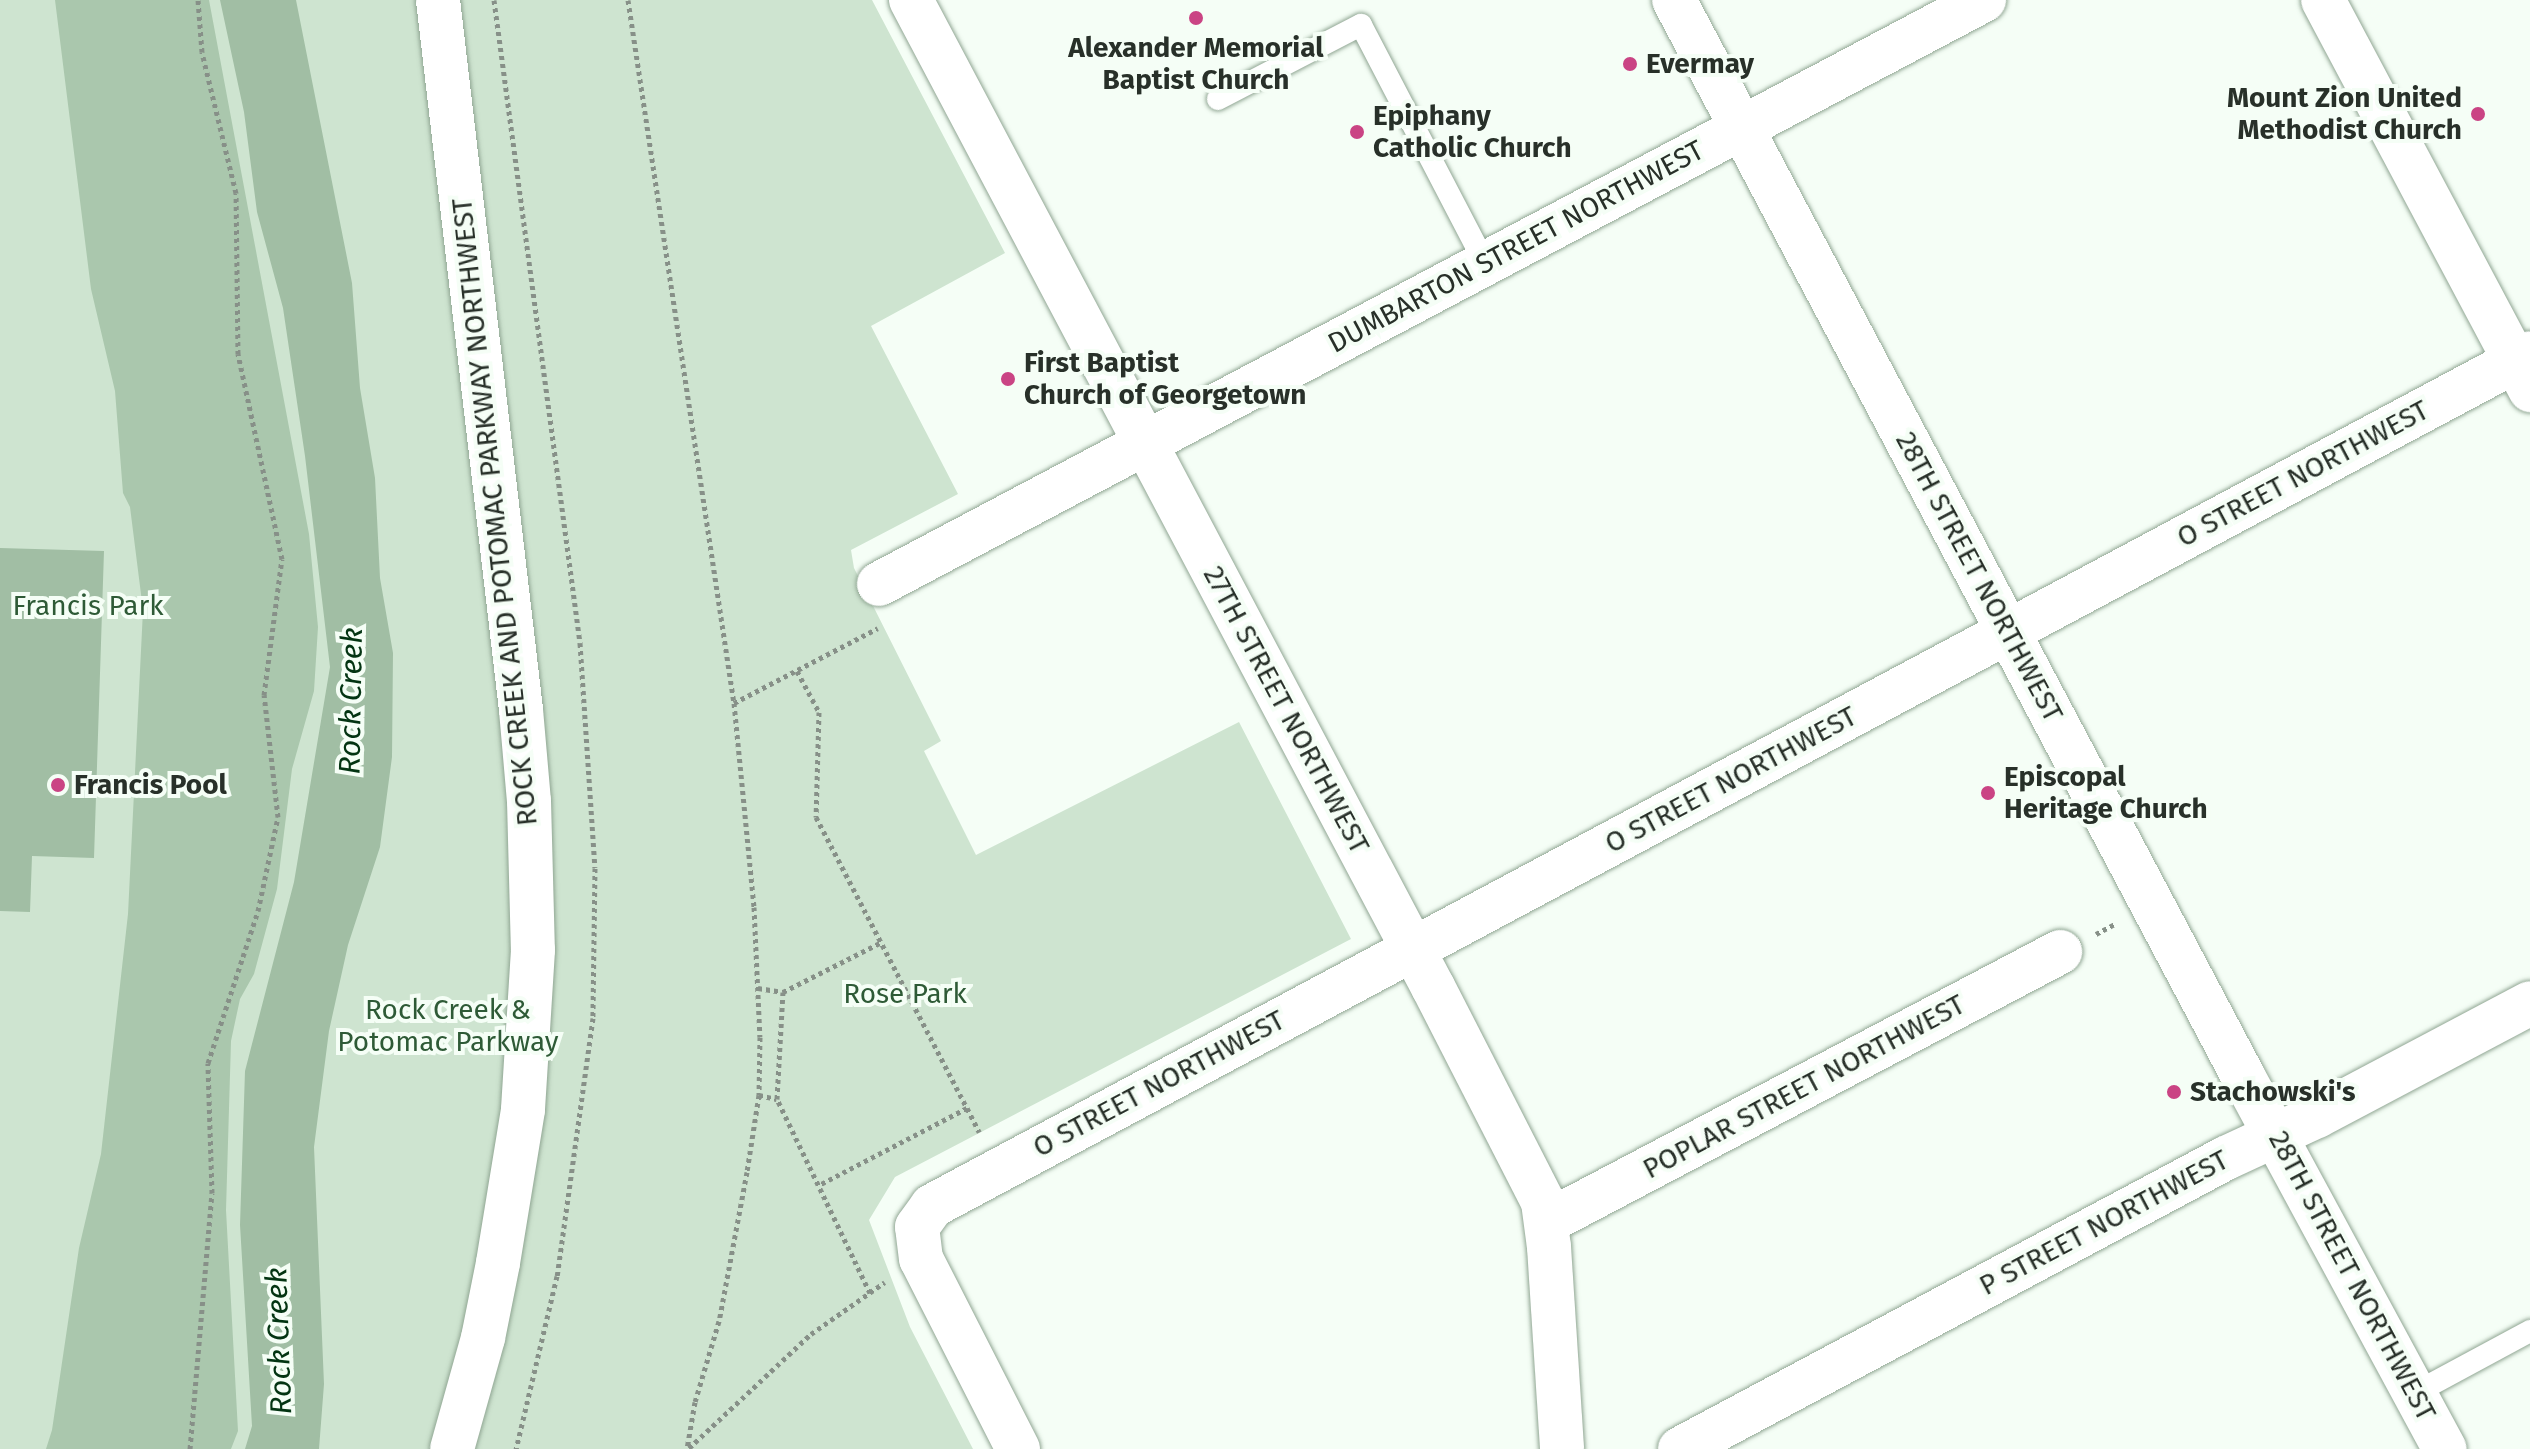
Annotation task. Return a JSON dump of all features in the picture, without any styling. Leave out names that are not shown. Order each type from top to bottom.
[{"type":"street","name":"ROCK CREEK AND POTOMAC PARKWAY NORTHWEST","points":[[438,0],[521,710],[529,801],[533,950],[523,1110],[483,1338],[452,1449]]},
{"type":"street","name":"27TH STREET NORTHWEST","points":[[911,0],[1533,1180],[1547,1222],[1562,1449]]},
{"type":"street","name":"28TH STREET NORTHWEST","points":[[1674,0],[2445,1449]]},
{"type":"street","name":"DUMBARTON STREET NORTHWEST","points":[[881,605],[1146,444],[1984,0]]},
{"type":"street","points":[[2323,0],[2525,368]]},
{"type":"street","name":"O STREET NORTHWEST","points":[[1018,1449],[921,1259],[917,1227],[932,1206],[2008,632],[2525,368]]},
{"type":"street","name":"POPLAR STREET NORTHWEST","points":[[1547,1222],[2060,952]]},
{"type":"street","name":"P STREET NORTHWEST","points":[[1680,1449],[2226,1158],[2530,1003]]},
{"type":"lane","points":[[1218,99],[1361,25],[1485,263]]},
{"type":"lane","points":[[2415,1393],[2530,1331]]},
{"type":"path","points":[[190,1449],[212,1193],[208,1063],[258,911],[278,817],[264,695],[282,559],[238,354],[236,193],[202,52],[198,0]]},
{"type":"path","points":[[628,0],[734,703],[758,988],[759,1095],[719,1321],[695,1402],[688,1449]]},
{"type":"path","points":[[734,703],[797,671],[881,605]]},
{"type":"path","points":[[797,671],[819,712],[816,817],[967,1108],[819,1185]]},
{"type":"path","points":[[758,988],[783,992],[880,943]]},
{"type":"path","points":[[783,992],[777,1099],[870,1293]]},
{"type":"path","points":[[759,1095],[777,1099]]},
{"type":"path","points":[[688,1449],[811,1334],[887,1280]]},
{"type":"green space","name":"Rock Creek & Potomac Parkway","points":[[0,0],[872,0],[1005,253],[871,326],[958,494],[851,550],[854,568],[941,741],[924,751],[976,855],[1239,722],[1351,939],[895,1177],[869,1220],[910,1327],[973,1449],[0,1449]]},
{"type":"shaded area","points":[[55,0],[209,0],[309,534],[318,627],[314,691],[292,769],[277,889],[254,974],[240,999],[231,1041],[226,1210],[238,1431],[231,1449],[46,1449],[52,1430],[79,1248],[101,1154],[128,914],[143,610],[130,507],[123,493],[115,391],[91,289]]},
{"type":"water","name":"Rock Creek","points":[[220,0],[296,0],[352,283],[360,388],[375,478],[380,578],[393,653],[392,757],[380,847],[348,945],[329,1031],[314,1147],[324,1384],[319,1449],[245,1449],[252,1426],[240,1225],[245,1071],[294,882],[330,667],[305,456],[283,308],[257,212],[244,112]]},
{"type":"water","points":[[0,548],[104,551],[94,858],[32,856],[30,912],[0,911]]},
{"type":"place","name":"Alexander Memorial Baptist Church","points":[[1196,18]]},
{"type":"place","name":"Evermay","points":[[1630,64]]},
{"type":"place","name":"Mount Zion United Methodist Church","points":[[2478,114]]},
{"type":"place","name":"Epiphany Catholic Church","points":[[1357,132]]},
{"type":"place","name":"First Baptist Church of Georgetown","points":[[1008,379]]},
{"type":"place","name":"Francis Pool","points":[[58,785]]},
{"type":"place","name":"Episcopal Heritage Church","points":[[1988,793]]},
{"type":"place","name":"Stachowski's","points":[[2174,1092]]},
{"type":"park label","name":"Francis Park","points":[[88,606]]},
{"type":"park label","name":"Rose Park","points":[[905,994]]}]
